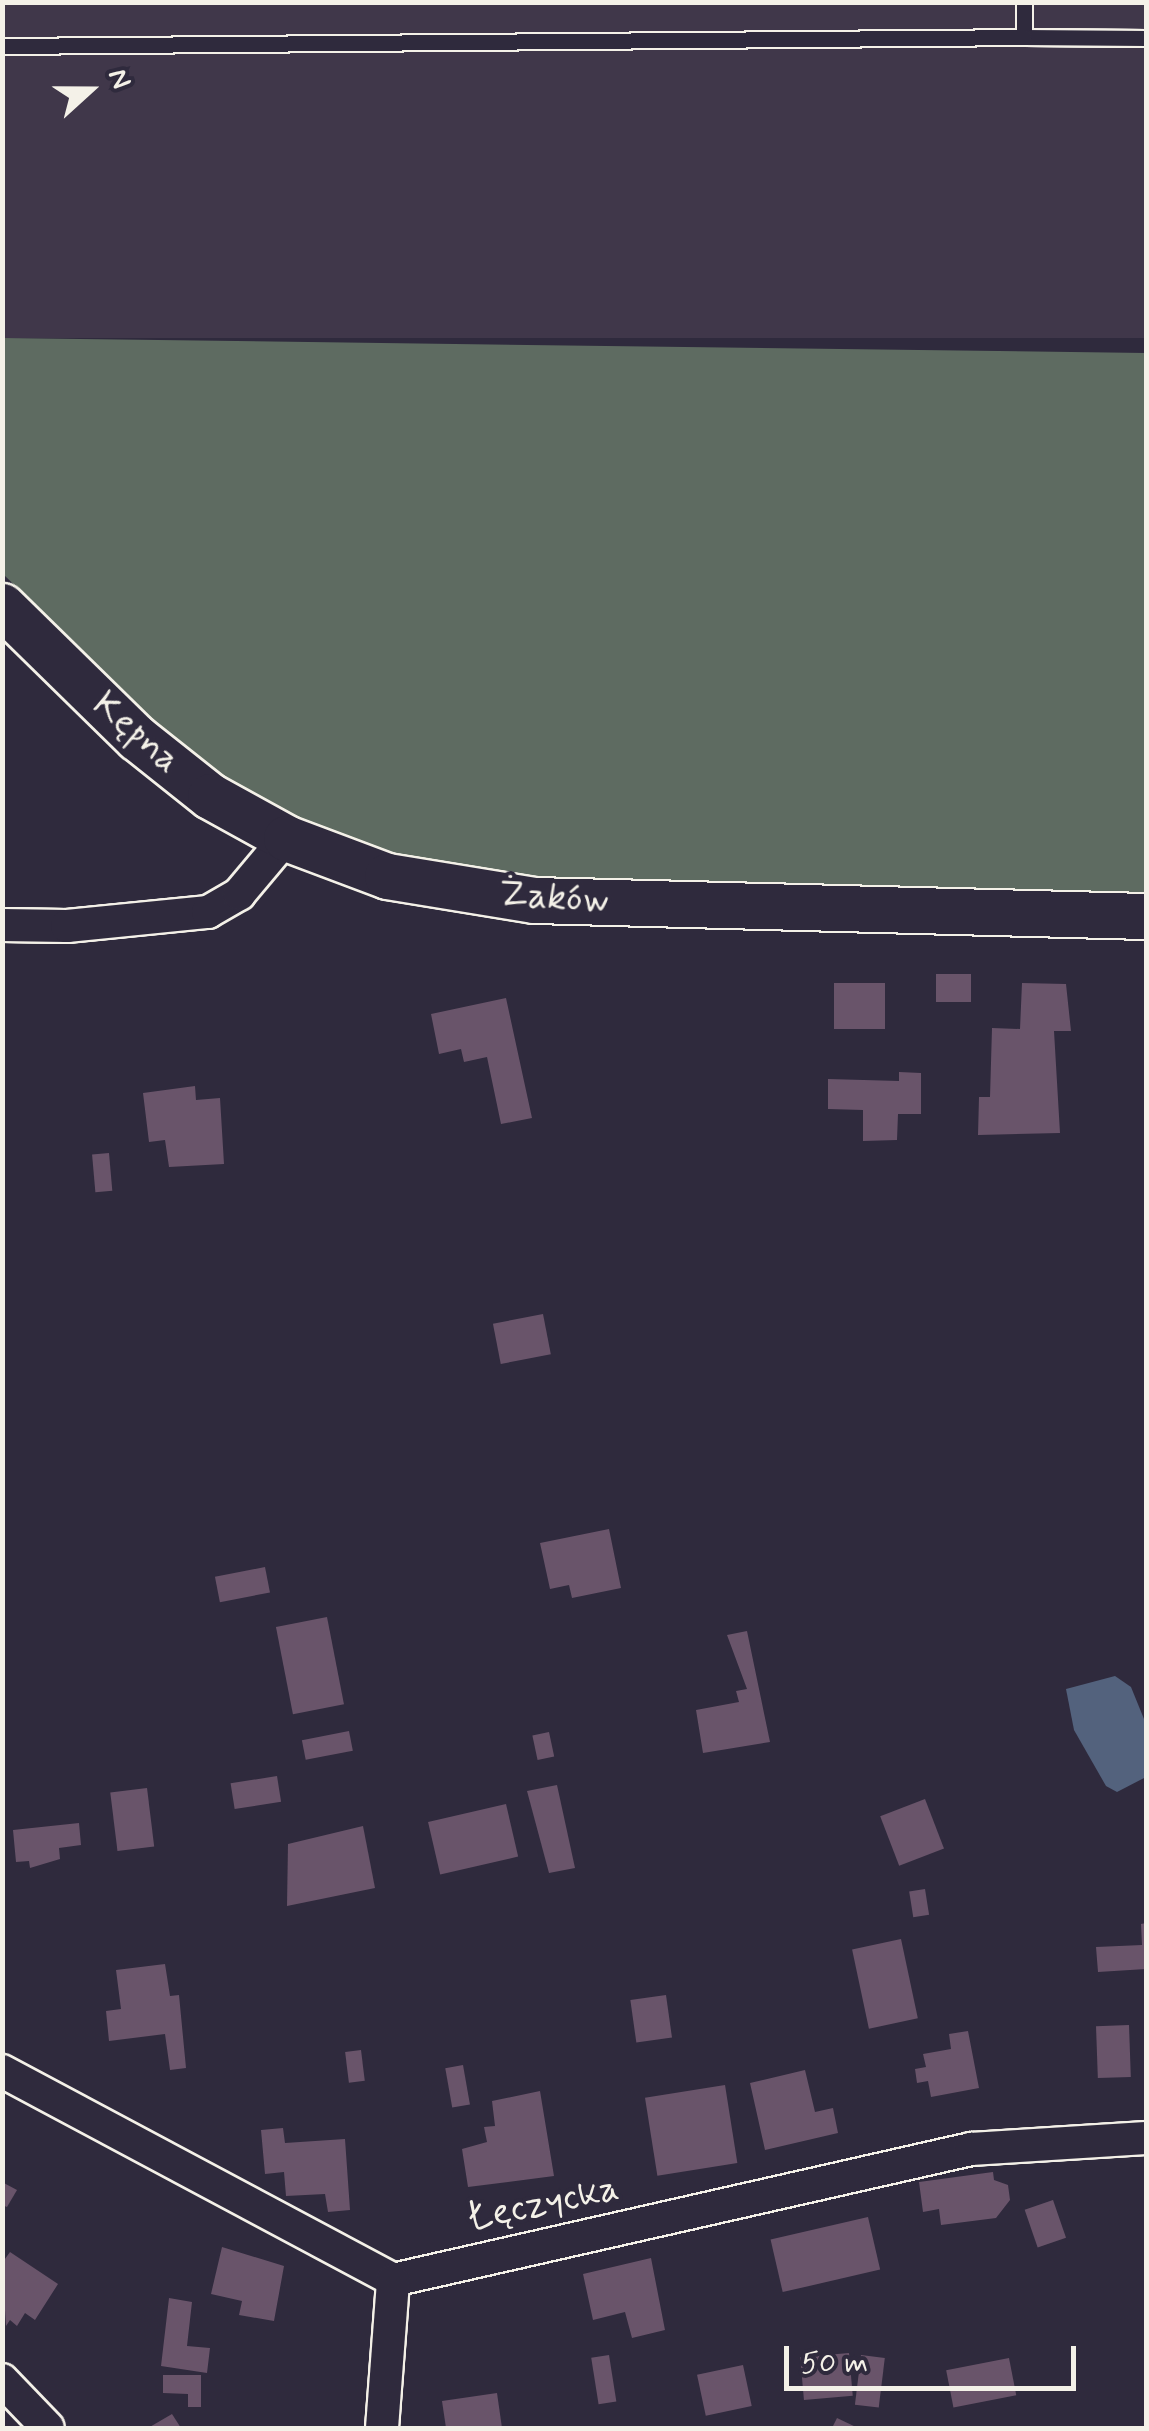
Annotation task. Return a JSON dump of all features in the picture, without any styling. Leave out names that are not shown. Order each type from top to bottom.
[{"type":"street","name":"Kępna","points":[[2,606],[137,738],[210,796],[286,838]]},
{"type":"street","name":"Żaków","points":[[286,838],[386,876],[534,900],[1146,916]]},
{"type":"street","points":[[2,925],[67,926],[208,912],[239,894],[286,838]]},
{"type":"street","points":[[2,2071],[392,2280],[382,2428]]},
{"type":"street","name":"Łęczycka","points":[[392,2280],[971,2148],[1146,2138]]},
{"type":"street","points":[[2,2380],[48,2428]]},
{"type":"lane","points":[[1024,2],[1024,37]]},
{"type":"lane","points":[[2,46],[1146,38]]},
{"type":"shaded area","points":[[3,3],[1146,3],[1146,338],[3,338]]},
{"type":"green space","points":[[3,338],[1146,353],[1146,894],[516,877],[400,858],[285,814],[187,753],[3,574]]},
{"type":"water","points":[[1115,1676],[1131,1687],[1146,1724],[1146,1777],[1117,1792],[1106,1786],[1074,1730],[1066,1689]]},
{"type":"building","points":[[936,974],[971,974],[971,1002],[936,1002]]},
{"type":"building","points":[[834,983],[885,983],[885,1029],[834,1029]]},
{"type":"building","points":[[1022,983],[1066,984],[1071,1031],[1054,1031],[1060,1133],[978,1135],[979,1097],[990,1097],[992,1028],[1020,1029]]},
{"type":"building","points":[[506,998],[532,1118],[501,1124],[487,1057],[464,1062],[461,1049],[439,1054],[431,1014]]},
{"type":"building","points":[[899,1072],[921,1073],[921,1114],[898,1114],[897,1140],[863,1141],[863,1110],[828,1109],[828,1079],[899,1081]]},
{"type":"building","points":[[195,1086],[196,1100],[220,1098],[224,1164],[169,1167],[165,1140],[149,1142],[143,1093]]},
{"type":"building","points":[[109,1153],[112,1191],[95,1192],[92,1154]]},
{"type":"building","points":[[543,1314],[551,1354],[501,1364],[493,1324]]},
{"type":"building","points":[[609,1529],[621,1588],[572,1598],[569,1585],[550,1589],[540,1543]]},
{"type":"building","points":[[265,1567],[270,1593],[220,1602],[215,1577]]},
{"type":"building","points":[[327,1617],[344,1704],[293,1714],[276,1627]]},
{"type":"building","points":[[747,1631],[770,1742],[703,1753],[696,1710],[739,1702],[736,1691],[747,1689],[727,1635]]},
{"type":"building","points":[[349,1731],[353,1751],[306,1760],[302,1740]]},
{"type":"building","points":[[549,1732],[554,1756],[538,1760],[532,1736]]},
{"type":"building","points":[[277,1776],[281,1802],[235,1809],[231,1783]]},
{"type":"building","points":[[557,1785],[575,1868],[549,1873],[527,1791]]},
{"type":"building","points":[[147,1788],[154,1847],[117,1851],[110,1793]]},
{"type":"building","points":[[925,1799],[944,1848],[899,1866],[880,1816]]},
{"type":"building","points":[[506,1804],[518,1857],[440,1875],[428,1822]]},
{"type":"building","points":[[79,1823],[81,1845],[59,1848],[60,1859],[30,1868],[29,1861],[16,1862],[13,1830]]},
{"type":"building","points":[[363,1826],[375,1888],[287,1906],[288,1844]]},
{"type":"building","points":[[925,1889],[929,1915],[913,1917],[909,1892]]},
{"type":"building","points":[[1146,1923],[1146,1969],[1098,1972],[1096,1947],[1142,1945],[1141,1924]]},
{"type":"building","points":[[901,1939],[918,2018],[869,2029],[852,1949]]},
{"type":"building","points":[[165,1964],[170,1996],[179,1995],[186,2068],[170,2070],[165,2034],[109,2041],[106,2011],[121,2009],[116,1970]]},
{"type":"building","points":[[666,1995],[672,2038],[636,2043],[630,2000]]},
{"type":"building","points":[[1129,2025],[1131,2077],[1098,2078],[1096,2026]]},
{"type":"building","points":[[968,2031],[979,2088],[931,2097],[928,2081],[917,2083],[915,2069],[926,2067],[923,2054],[951,2049],[949,2034]]},
{"type":"building","points":[[361,2050],[365,2081],[349,2083],[345,2052]]},
{"type":"building","points":[[463,2065],[470,2104],[452,2108],[445,2068]]},
{"type":"building","points":[[805,2070],[815,2112],[833,2108],[838,2133],[765,2150],[750,2083]]},
{"type":"building","points":[[725,2085],[737,2163],[657,2176],[645,2098]]},
{"type":"building","points":[[540,2091],[554,2176],[468,2187],[462,2149],[487,2142],[484,2127],[495,2126],[492,2101]]},
{"type":"building","points":[[283,2128],[285,2143],[345,2139],[350,2210],[328,2212],[325,2194],[286,2196],[284,2172],[265,2174],[261,2130]]},
{"type":"building","points":[[993,2172],[994,2180],[1008,2185],[1010,2200],[996,2218],[941,2225],[939,2209],[923,2212],[919,2182]]},
{"type":"building","points":[[2,2182],[17,2190],[7,2207],[2,2205]]},
{"type":"building","points":[[1053,2200],[1066,2238],[1038,2248],[1025,2210]]},
{"type":"building","points":[[868,2217],[880,2270],[783,2292],[771,2239]]},
{"type":"building","points":[[222,2247],[284,2266],[274,2321],[239,2315],[242,2301],[211,2294]]},
{"type":"building","points":[[10,2252],[58,2284],[35,2320],[25,2313],[17,2326],[10,2320],[6,2326],[2,2263]]},
{"type":"building","points":[[651,2258],[665,2330],[632,2338],[625,2312],[593,2320],[583,2274]]},
{"type":"building","points":[[169,2298],[192,2302],[187,2346],[210,2348],[207,2373],[161,2366]]},
{"type":"building","points":[[849,2353],[853,2396],[804,2400],[800,2357]]},
{"type":"building","points":[[609,2355],[616,2401],[599,2404],[591,2358]]},
{"type":"building","points":[[861,2355],[885,2358],[879,2408],[855,2405]]},
{"type":"building","points":[[1009,2358],[1016,2395],[953,2408],[946,2370]]},
{"type":"building","points":[[743,2365],[752,2406],[706,2416],[697,2375]]},
{"type":"building","points":[[163,2375],[201,2375],[201,2407],[188,2407],[188,2394],[163,2393]]},
{"type":"building","points":[[497,2393],[502,2428],[446,2428],[442,2401]]},
{"type":"building","points":[[172,2414],[181,2428],[148,2428]]},
{"type":"building","points":[[837,2418],[858,2428],[832,2428]]}]
